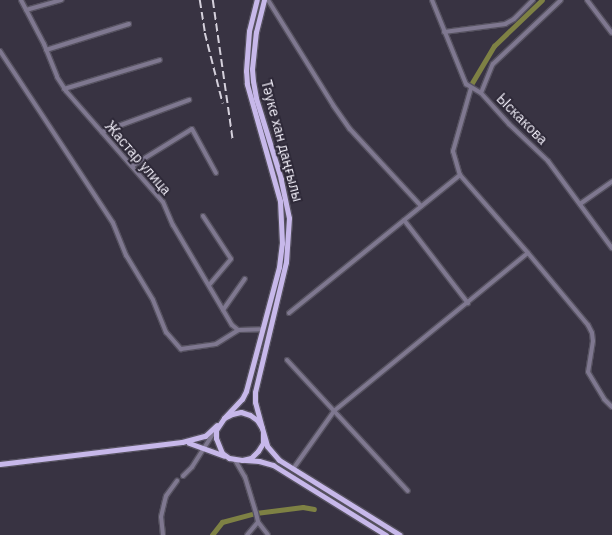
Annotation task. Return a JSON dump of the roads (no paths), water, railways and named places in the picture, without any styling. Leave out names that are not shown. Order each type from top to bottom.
[{"type":"main road","name":"Тәуке хан даңғылы","points":[[224,418],[242,399],[250,375],[279,267],[282,243],[282,223],[276,183],[247,84],[246,71],[250,31],[258,0]]},
{"type":"main road","name":"Тәуке хан даңғылы","points":[[263,431],[256,402],[257,377],[286,262],[289,218],[281,178],[256,98],[253,81],[252,70],[256,32],[264,0]]},
{"type":"main road","points":[[250,31],[256,32]]},
{"type":"main road","points":[[250,375],[257,377]]},
{"type":"main road","points":[[0,464],[182,442],[206,436],[219,425],[224,418],[236,413],[250,415],[257,420],[263,431],[267,446],[273,454],[293,469],[400,535]]},
{"type":"main road","points":[[219,425],[216,438],[218,446],[222,453],[229,458]]},
{"type":"main road","points":[[242,460],[251,458],[258,451],[263,443],[263,431]]},
{"type":"main road","points":[[182,442],[193,443],[236,460],[260,461],[273,465],[386,535]]},
{"type":"street","name":"Жастар улица","points":[[21,0],[64,89],[163,202],[172,225],[232,325],[238,330]]},
{"type":"street","points":[[26,10],[62,0]]},
{"type":"street","points":[[268,0],[333,105],[350,129],[421,206]]},
{"type":"street","name":"Ыскакова","points":[[432,0],[463,79],[471,88],[481,93],[509,124],[548,161],[612,248]]},
{"type":"street","points":[[444,32],[505,24],[514,18],[533,0]]},
{"type":"street","points":[[481,93],[494,64],[560,0]]},
{"type":"street","points":[[587,0],[612,33]]},
{"type":"street","points":[[46,50],[129,24]]},
{"type":"street","points":[[0,51],[113,223],[126,255],[153,300],[166,332],[181,349],[216,344],[238,330],[263,329]]},
{"type":"street","points":[[64,89],[160,60]]},
{"type":"street","points":[[471,88],[453,151],[460,175],[588,325],[592,333],[593,341],[588,372],[604,399],[612,407]]},
{"type":"street","points":[[102,132],[189,100]]},
{"type":"street","points":[[132,166],[192,129],[216,173]]},
{"type":"street","points":[[289,312],[460,175]]},
{"type":"street","points":[[580,204],[612,182]]},
{"type":"street","points":[[203,216],[231,259],[209,285]]},
{"type":"street","points":[[404,220],[468,303]]},
{"type":"street","points":[[293,469],[334,411],[528,253]]},
{"type":"street","points":[[223,310],[245,279]]},
{"type":"street","points":[[287,360],[408,490]]},
{"type":"street","points":[[183,476],[192,467],[219,425]]},
{"type":"street","points":[[236,460],[245,477],[258,522],[268,535]]},
{"type":"street","points":[[163,535],[162,517],[166,496],[177,481]]},
{"type":"street","points":[[247,535],[258,522]]},
{"type":"waterway","points":[[472,83],[494,46],[542,0]]},
{"type":"waterway","points":[[212,535],[222,522],[256,513],[303,507],[314,509]]},
{"type":"railway","points":[[200,0],[205,33],[223,104]]},
{"type":"railway","points":[[213,0],[233,141]]}]
